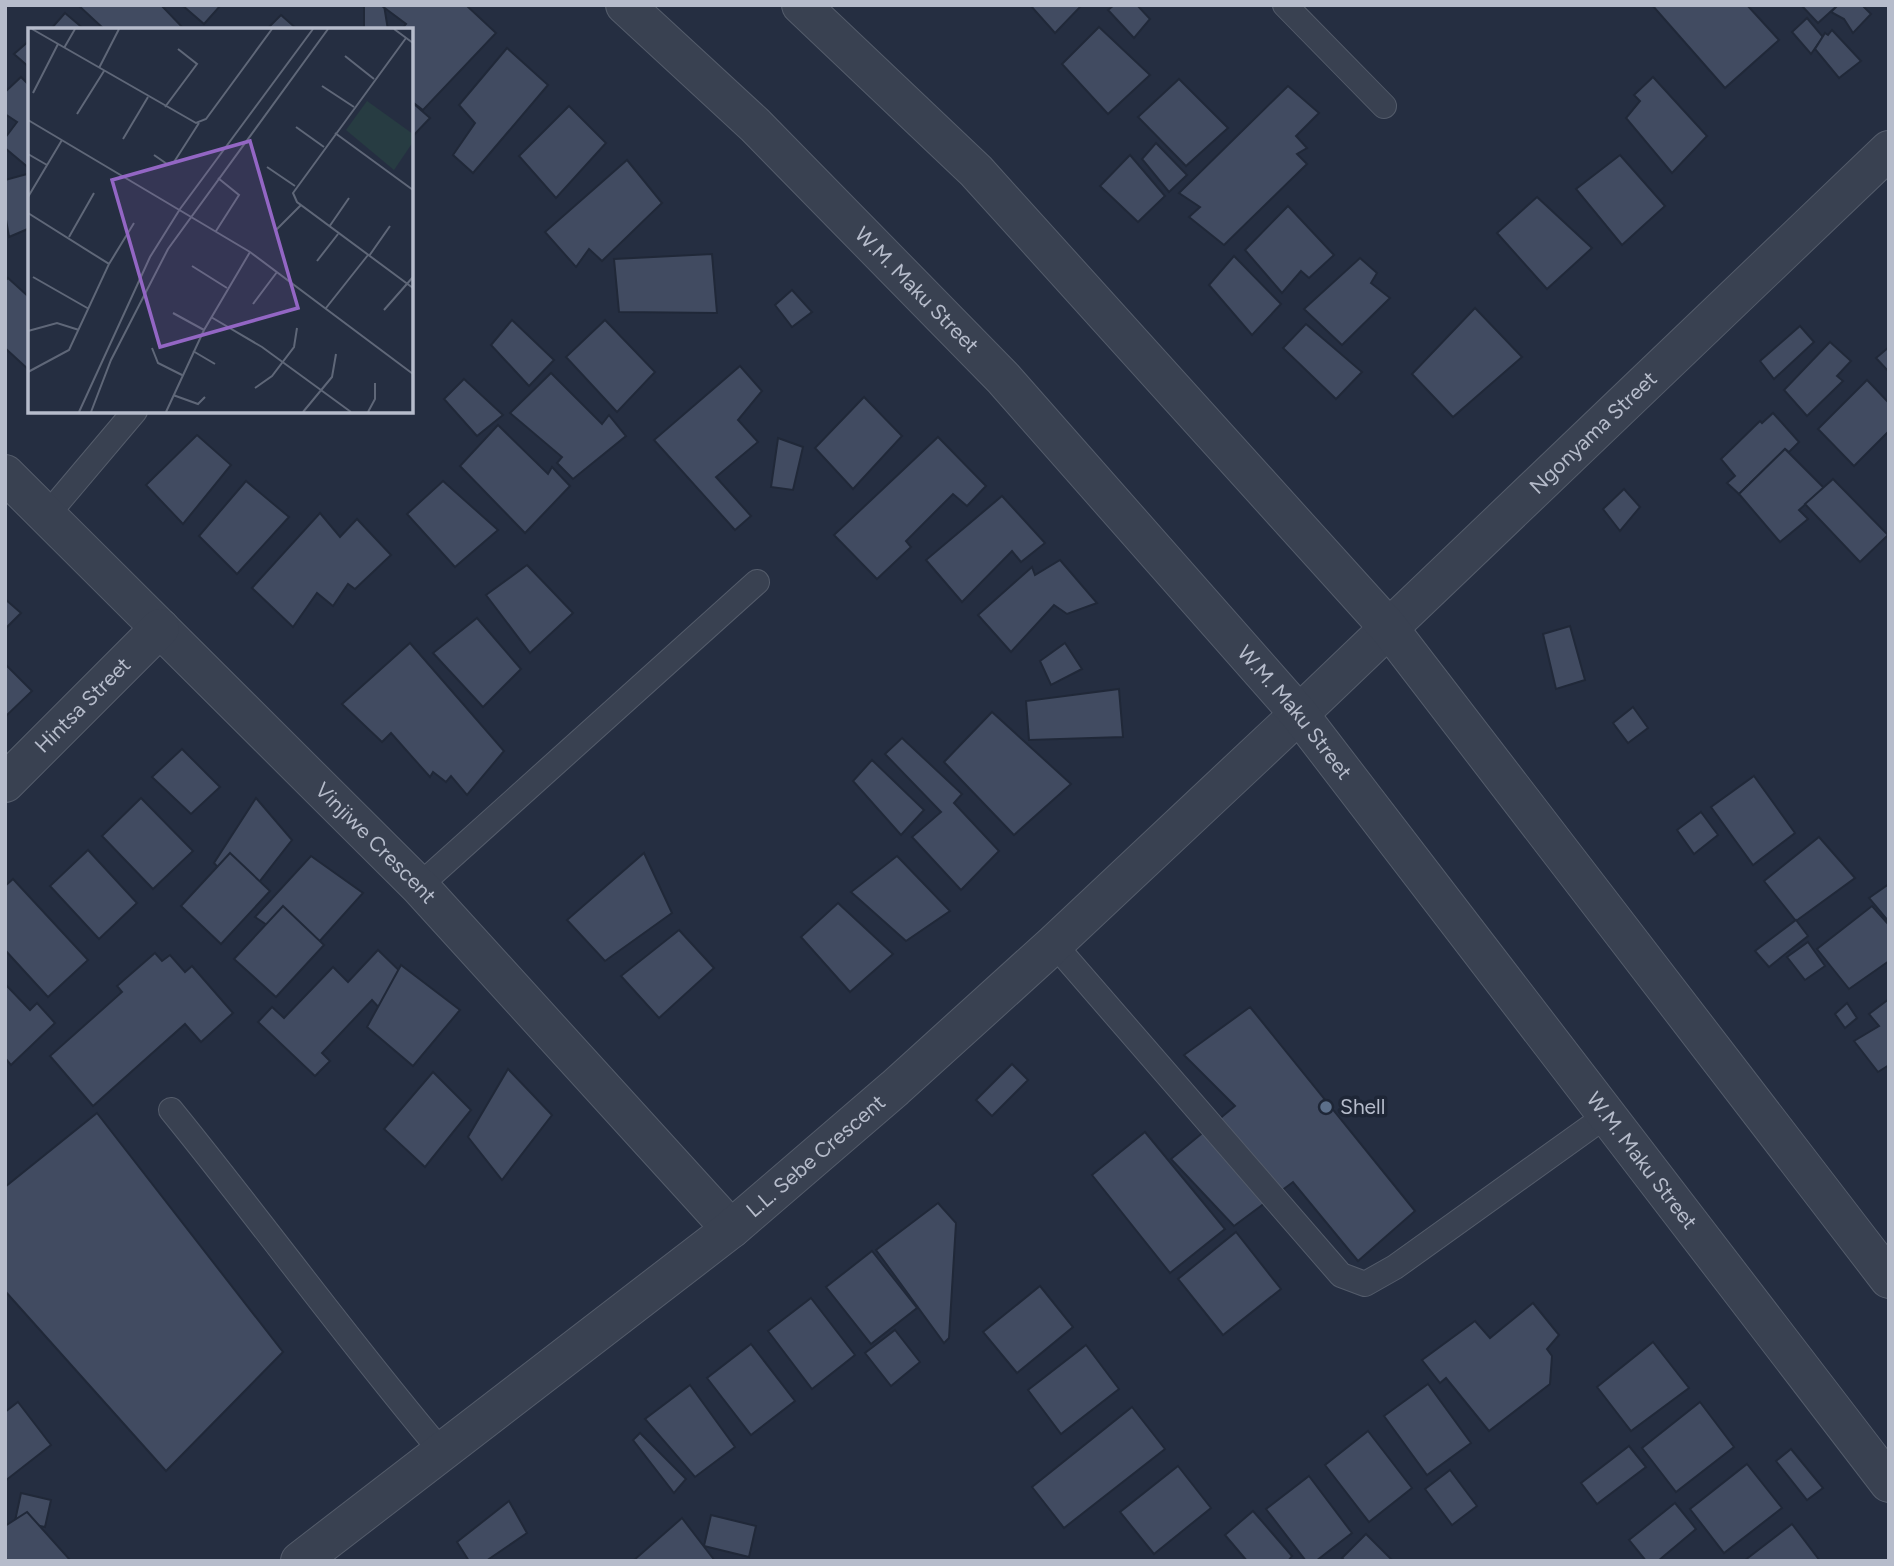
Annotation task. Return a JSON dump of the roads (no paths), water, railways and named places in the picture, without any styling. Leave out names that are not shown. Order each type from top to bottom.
[{"type":"street","name":"W.M. Maku Street","points":[[625,5],[755,125],[1003,378],[1299,714],[1889,1483]]},
{"type":"street","points":[[801,5],[976,171],[1388,627],[1889,1279]]},
{"type":"street","name":"Ngonyama Street","points":[[1299,714],[1889,150]]},
{"type":"street","name":"Vinjiwe Crescent","points":[[5,474],[419,886],[732,1229]]},
{"type":"street","name":"Hintsa Street","points":[[5,783],[160,628]]},
{"type":"street","name":"L.L. Sebe Crescent","points":[[300,1561],[732,1229],[895,1088],[1054,944],[1299,714]]},
{"type":"lane","points":[[1285,5],[1384,106]]},
{"type":"lane","points":[[48,514],[133,413]]},
{"type":"lane","points":[[419,886],[757,582]]},
{"type":"lane","points":[[1054,944],[1341,1275],[1365,1284],[1395,1267],[1607,1115]]},
{"type":"lane","points":[[171,1110],[252,1210],[382,1381],[442,1452]]},
{"type":"place","name":"Shell","points":[[1326,1107]]}]
